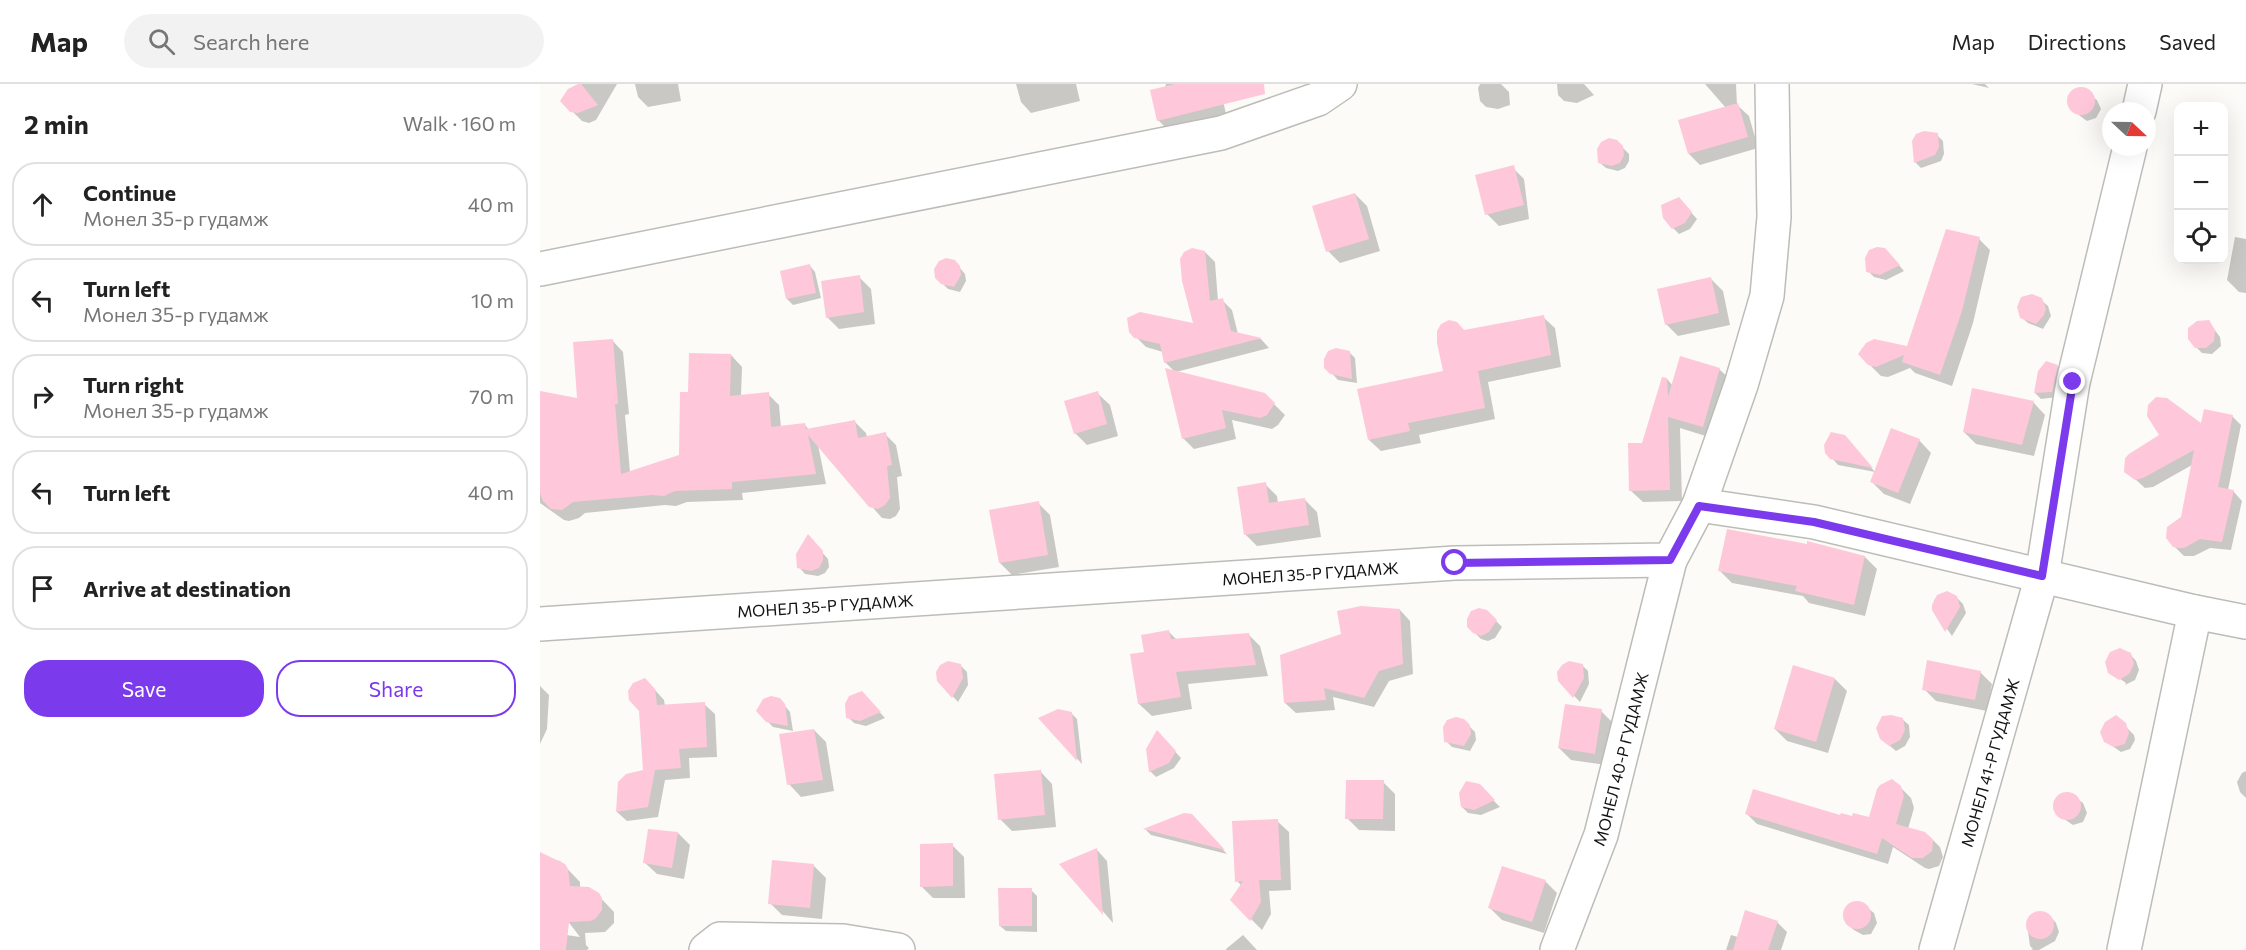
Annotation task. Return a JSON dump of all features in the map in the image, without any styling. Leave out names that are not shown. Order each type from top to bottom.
[{"type":"street","points":[[540,269],[1221,133],[1318,99],[1340,84]]},
{"type":"street","points":[[1670,560],[1699,506],[1741,385],[1767,296],[1774,217],[1772,84]]},
{"type":"street","points":[[2141,102],[2145,84]]},
{"type":"street","name":"МОНЕЛ 41-Р ГУДАМЖ","points":[[1936,950],[2042,576],[2073,382],[2128,156]]},
{"type":"street","points":[[1699,506],[1814,522],[2246,622]]},
{"type":"street","name":"МОНЕЛ 35-Р ГУДАМЖ","points":[[540,624],[1455,563],[1670,560]]},
{"type":"street","name":"МОНЕЛ 40-Р ГУДАМЖ","points":[[1557,950],[1601,834],[1670,560]]},
{"type":"street","points":[[2124,950],[2195,612]]},
{"type":"street","points":[[706,950],[720,939],[843,941],[898,950]]},
{"type":"building","points":[[581,84],[598,105],[578,113],[570,112],[560,101],[568,89]]},
{"type":"building","points":[[1175,84],[1264,84],[1265,94],[1157,121],[1150,90]]},
{"type":"building","points":[[2081,87],[2091,91],[2095,101],[2091,111],[2081,115],[2071,111],[2067,101],[2071,91]]},
{"type":"building","points":[[1738,103],[1748,137],[1688,154],[1678,120]]},
{"type":"building","points":[[1924,131],[1938,133],[1939,147],[1935,155],[1914,163],[1912,141],[1916,134]]},
{"type":"building","points":[[1609,138],[1617,140],[1623,146],[1624,155],[1620,163],[1612,166],[1598,163],[1597,149],[1601,142]]},
{"type":"building","points":[[1514,165],[1524,205],[1485,215],[1475,175]]},
{"type":"building","points":[[1355,193],[1369,239],[1326,252],[1312,206]]},
{"type":"building","points":[[1679,197],[1692,212],[1685,223],[1672,229],[1663,218],[1661,205]]},
{"type":"building","points":[[1946,229],[1980,237],[1962,311],[1940,375],[1902,362],[1904,355],[1876,367],[1868,365],[1858,354],[1866,343],[1874,339],[1907,346]]},
{"type":"building","points":[[1877,247],[1885,248],[1900,265],[1880,275],[1866,272],[1865,258],[1869,250]]},
{"type":"building","points":[[1192,248],[1205,251],[1210,301],[1223,298],[1231,331],[1262,338],[1164,363],[1160,344],[1134,338],[1129,332],[1127,318],[1140,312],[1193,323],[1182,281],[1180,259],[1184,252]]},
{"type":"building","points":[[946,258],[955,260],[960,266],[961,275],[954,287],[941,284],[935,278],[934,269],[939,261]]},
{"type":"building","points":[[810,264],[816,293],[786,299],[780,271]]},
{"type":"building","points":[[860,275],[864,312],[826,318],[821,281]]},
{"type":"building","points":[[1711,277],[1719,313],[1665,325],[1657,289]]},
{"type":"building","points":[[2032,294],[2042,298],[2046,309],[2036,324],[2020,318],[2017,307],[2021,297]]},
{"type":"building","points":[[1544,315],[1551,355],[1478,371],[1485,408],[1408,423],[1410,431],[1368,440],[1357,389],[1443,371],[1437,343],[1437,331],[1441,324],[1449,320],[1457,322],[1464,330]]},
{"type":"building","points":[[2209,320],[2215,330],[2214,341],[2206,348],[2195,348],[2188,339],[2188,328],[2197,321]]},
{"type":"building","points":[[613,339],[618,404],[615,404],[621,474],[679,455],[680,392],[688,392],[689,353],[731,354],[730,396],[769,392],[771,427],[805,423],[806,429],[855,420],[858,438],[886,432],[892,465],[887,466],[890,498],[878,509],[869,507],[808,435],[816,474],[732,482],[732,489],[675,491],[664,496],[573,502],[562,510],[551,509],[543,501],[540,493],[540,391],[577,398],[573,342]]},
{"type":"building","points":[[1336,348],[1350,351],[1352,379],[1330,374],[1324,368],[1324,359],[1328,351]]},
{"type":"building","points":[[1680,356],[1720,368],[1703,427],[1668,417],[1670,490],[1629,491],[1628,443],[1642,443],[1662,377],[1667,378],[1668,397]]},
{"type":"building","points":[[2046,361],[2058,365],[2052,392],[2034,393],[2038,371]]},
{"type":"building","points":[[1165,368],[1265,393],[1275,403],[1267,415],[1260,418],[1222,410],[1226,428],[1182,439]]},
{"type":"building","points":[[1972,388],[2034,401],[2022,445],[1963,432]]},
{"type":"building","points":[[1098,391],[1107,424],[1074,434],[1064,401]]},
{"type":"building","points":[[2156,397],[2167,398],[2201,423],[2204,409],[2233,415],[2218,487],[2234,490],[2222,542],[2200,539],[2184,548],[2179,548],[2173,547],[2166,538],[2167,527],[2181,517],[2194,450],[2143,478],[2135,480],[2124,472],[2125,458],[2159,435],[2147,416],[2148,405]]},
{"type":"building","points":[[1891,428],[1920,439],[1898,493],[1870,482]]},
{"type":"building","points":[[1831,432],[1845,435],[1873,468],[1830,459],[1825,453],[1824,445]]},
{"type":"building","points":[[1266,482],[1269,503],[1305,498],[1309,525],[1244,535],[1237,487]]},
{"type":"building","points":[[1039,501],[1048,555],[999,563],[989,510]]},
{"type":"building","points":[[1727,529],[1807,544],[1807,541],[1865,556],[1854,605],[1795,591],[1797,586],[1718,571]]},
{"type":"building","points":[[808,534],[823,551],[823,560],[819,568],[811,571],[797,568],[796,554]]},
{"type":"building","points":[[1947,591],[1957,596],[1960,607],[1945,632],[1932,610],[1932,605],[1937,595]]},
{"type":"building","points":[[1361,606],[1400,609],[1403,664],[1379,671],[1364,698],[1324,688],[1326,700],[1284,703],[1280,655],[1341,634],[1337,611]]},
{"type":"building","points":[[1479,608],[1487,610],[1497,620],[1489,632],[1481,636],[1473,633],[1467,627],[1467,619],[1471,611]]},
{"type":"building","points":[[1169,630],[1171,639],[1249,633],[1256,665],[1176,672],[1181,697],[1138,704],[1130,654],[1144,652],[1141,635]]},
{"type":"building","points":[[2120,648],[2131,653],[2134,664],[2129,674],[2119,680],[2108,673],[2105,662],[2110,652]]},
{"type":"building","points":[[1927,660],[1981,671],[1975,700],[1922,690]]},
{"type":"building","points":[[948,661],[961,664],[963,678],[952,698],[937,681],[936,672],[940,665]]},
{"type":"building","points":[[1569,661],[1583,664],[1584,678],[1573,698],[1558,681],[1557,672]]},
{"type":"building","points":[[1793,665],[1835,678],[1816,742],[1774,729]]},
{"type":"building","points":[[645,678],[655,689],[657,705],[705,702],[707,747],[679,749],[681,768],[655,770],[648,807],[616,812],[618,782],[626,774],[643,770],[639,711],[629,700],[628,691],[633,683]]},
{"type":"building","points":[[862,691],[881,712],[860,721],[846,718],[845,704],[849,696]]},
{"type":"building","points":[[771,696],[780,698],[785,704],[788,726],[766,722],[756,711],[763,699]]},
{"type":"building","points":[[1565,704],[1602,709],[1595,754],[1558,748]]},
{"type":"building","points":[[1058,709],[1072,712],[1077,761],[1038,718]]},
{"type":"building","points":[[1891,715],[1903,718],[1905,730],[1900,740],[1889,746],[1880,739],[1876,728],[1882,716]]},
{"type":"building","points":[[2116,715],[2126,723],[2129,733],[2125,744],[2114,747],[2104,742],[2100,732],[2105,722]]},
{"type":"building","points":[[1456,717],[1464,719],[1470,725],[1471,734],[1464,746],[1444,742],[1443,727],[1447,720]]},
{"type":"building","points":[[814,729],[823,780],[787,785],[779,734]]},
{"type":"building","points":[[1157,730],[1176,751],[1169,763],[1149,772],[1146,749]]},
{"type":"building","points":[[1041,770],[1045,815],[998,820],[994,774]]},
{"type":"building","points":[[1892,779],[1901,786],[1904,796],[1896,824],[1925,832],[1933,840],[1932,851],[1923,858],[1912,858],[1882,838],[1877,854],[1745,814],[1753,789],[1840,815],[1841,813],[1852,816],[1853,813],[1869,817],[1877,789]]},
{"type":"building","points":[[1346,780],[1384,780],[1383,819],[1345,819]]},
{"type":"building","points":[[1466,781],[1480,784],[1495,800],[1474,810],[1461,807],[1459,793]]},
{"type":"building","points":[[2067,792],[2077,796],[2081,806],[2077,816],[2067,820],[2057,816],[2053,806],[2057,796]]},
{"type":"building","points":[[1184,813],[1192,814],[1225,850],[1143,829]]},
{"type":"building","points":[[1278,819],[1281,880],[1259,880],[1261,902],[1250,921],[1230,900],[1243,881],[1235,882],[1232,821]]},
{"type":"building","points":[[648,829],[678,832],[672,868],[643,863]]},
{"type":"building","points":[[953,843],[953,886],[920,887],[920,844]]},
{"type":"building","points":[[1097,848],[1103,915],[1059,864]]},
{"type":"building","points":[[540,852],[565,864],[568,869],[570,886],[589,887],[599,893],[602,898],[602,910],[595,919],[569,922],[566,950],[540,950]]},
{"type":"building","points":[[772,860],[814,864],[810,908],[768,904]]},
{"type":"building","points":[[1502,866],[1546,880],[1532,922],[1488,908]]},
{"type":"building","points":[[998,888],[1032,888],[1032,926],[999,926]]},
{"type":"building","points":[[1857,901],[1867,905],[1871,915],[1867,925],[1857,929],[1847,925],[1843,915],[1847,905]]},
{"type":"building","points":[[1745,910],[1778,921],[1768,950],[1733,950]]},
{"type":"building","points":[[2040,911],[2050,915],[2054,925],[2050,935],[2040,939],[2030,935],[2026,925],[2030,915]]},
{"type":"route","points":[[1455,563],[1670,560],[1699,506],[1814,522],[2042,576],[2073,382]]}]
